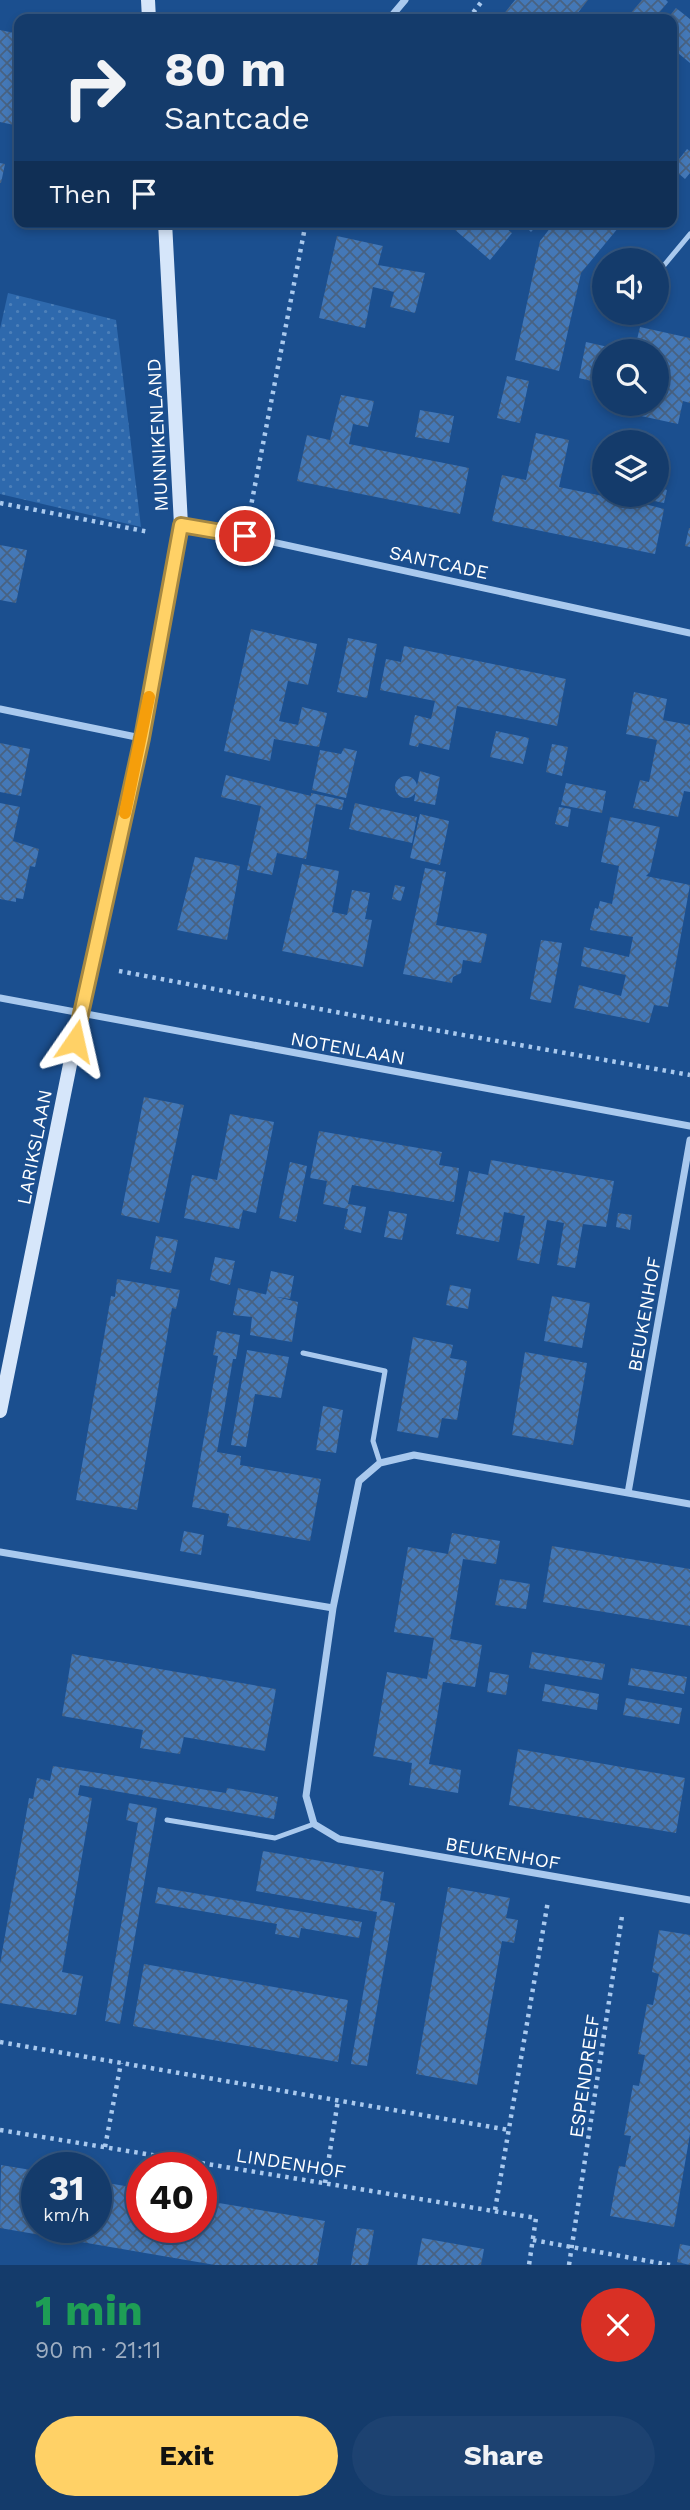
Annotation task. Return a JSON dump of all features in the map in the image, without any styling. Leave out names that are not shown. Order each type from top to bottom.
[{"type":"street","points":[[392,14],[405,0]]},
{"type":"street","name":"MUNNIKENLAND","points":[[80,1015],[142,738],[181,525],[165,228]]},
{"type":"street","name":"SANTCADE","points":[[181,525],[245,536],[690,633]]},
{"type":"street","points":[[0,709],[142,738]]},
{"type":"street","name":"NOTENLAAN","points":[[0,998],[80,1015],[690,1126]]},
{"type":"street","name":"LARIKSLAAN","points":[[0,1411],[80,1015]]},
{"type":"street","name":"BEUKENHOF","points":[[628,1493],[690,1140]]},
{"type":"street","points":[[314,1824],[306,1796],[333,1608],[359,1481],[380,1463],[414,1455],[690,1504]]},
{"type":"street","points":[[0,1552],[333,1608]]},
{"type":"street","name":"BEUKENHOF","points":[[314,1824],[338,1839],[690,1900]]},
{"type":"lane","points":[[669,259],[690,234]]},
{"type":"lane","points":[[303,1353],[385,1371],[373,1441],[380,1463]]},
{"type":"lane","points":[[167,1820],[275,1838],[314,1824]]},
{"type":"path","points":[[472,14],[483,0]]},
{"type":"path","points":[[245,536],[305,228]]},
{"type":"path","points":[[0,503],[146,533],[181,525]]},
{"type":"path","points":[[91,965],[389,1023],[690,1075]]},
{"type":"path","points":[[495,2210],[552,1878]]},
{"type":"path","name":"ESPENDREEF","points":[[569,2265],[626,1891]]},
{"type":"path","points":[[0,2042],[509,2130]]},
{"type":"path","points":[[105,2147],[121,2063]]},
{"type":"path","points":[[325,2183],[338,2100]]},
{"type":"path","name":"LINDENHOF","points":[[0,2130],[536,2218],[533,2240]]},
{"type":"path","points":[[529,2265],[533,2240],[670,2265]]},
{"type":"shaded area","points":[[8,293],[116,320],[141,527],[0,494],[0,329]]},
{"type":"building","points":[[515,0],[588,0],[577,14],[504,14]]},
{"type":"building","points":[[642,0],[668,2],[658,14],[630,14]]},
{"type":"building","points":[[676,8],[690,19],[690,63],[677,52],[677,14],[671,14]]},
{"type":"building","points":[[0,30],[14,33],[14,125],[0,122]]},
{"type":"building","points":[[687,149],[690,151],[690,173],[685,179],[677,172],[677,162]]},
{"type":"building","points":[[0,163],[5,164],[1,183],[0,183]]},
{"type":"building","points":[[506,228],[512,233],[490,260],[454,229]]},
{"type":"building","points":[[550,228],[618,228],[602,248],[592,248],[592,260],[581,273],[559,371],[515,360],[540,241]]},
{"type":"building","points":[[337,236],[383,246],[378,265],[425,273],[415,313],[390,307],[394,292],[373,287],[365,328],[319,318]]},
{"type":"building","points":[[640,327],[690,338],[690,403],[683,401],[678,424],[641,416],[669,416],[669,339],[637,339]]},
{"type":"building","points":[[586,342],[592,343],[592,381],[579,378]]},
{"type":"building","points":[[507,376],[529,381],[520,423],[497,418]]},
{"type":"building","points":[[341,395],[374,401],[368,427],[353,424],[349,444],[469,468],[460,514],[297,481],[307,435],[330,440]]},
{"type":"building","points":[[420,410],[454,416],[449,443],[415,437]]},
{"type":"building","points":[[536,433],[569,440],[559,487],[592,494],[592,507],[664,509],[655,554],[492,521],[502,475],[526,480]]},
{"type":"building","points":[[690,528],[690,547],[685,546]]},
{"type":"building","points":[[0,545],[27,550],[16,603],[0,600]]},
{"type":"building","points":[[251,629],[317,644],[308,685],[288,681],[279,721],[298,725],[302,707],[327,713],[319,747],[274,739],[270,761],[224,751]]},
{"type":"building","points":[[348,638],[377,644],[367,698],[337,692]]},
{"type":"building","points":[[404,646],[566,679],[557,726],[457,706],[449,750],[419,743],[418,747],[409,745],[415,715],[431,719],[435,701],[380,690],[386,659],[401,662]]},
{"type":"building","points":[[634,692],[667,699],[663,720],[690,725],[690,792],[684,791],[678,817],[633,808],[640,780],[649,782],[657,740],[626,734]]},
{"type":"building","points":[[496,731],[529,738],[523,764],[490,757]]},
{"type":"building","points":[[0,743],[30,749],[21,796],[0,792]]},
{"type":"building","points":[[552,744],[568,747],[562,776],[546,772]]},
{"type":"building","points":[[344,748],[357,751],[346,798],[312,790],[320,750],[341,754]]},
{"type":"building","points":[[420,771],[440,777],[435,805],[414,801]]},
{"type":"building","points":[[226,775],[311,796],[311,793],[344,800],[342,810],[316,804],[306,859],[277,853],[272,875],[247,870],[261,806],[221,797]]},
{"type":"building","points":[[406,776],[416,783],[417,787],[410,797],[406,798],[396,791],[395,787],[402,777]]},
{"type":"building","points":[[566,783],[606,791],[602,813],[561,805]]},
{"type":"building","points":[[0,803],[20,807],[13,841],[39,849],[35,867],[30,866],[23,899],[16,898],[16,902],[0,899]]},
{"type":"building","points":[[355,803],[417,817],[412,843],[349,829]]},
{"type":"building","points":[[559,807],[571,809],[568,827],[555,824]]},
{"type":"building","points":[[420,814],[449,821],[440,865],[410,858]]},
{"type":"building","points":[[610,817],[660,827],[650,872],[646,876],[690,885],[668,1007],[654,1005],[649,1023],[574,1008],[579,985],[621,996],[626,975],[581,966],[584,947],[629,957],[633,937],[590,930],[595,908],[598,909],[600,901],[612,904],[619,866],[601,862]]},
{"type":"building","points":[[195,857],[240,866],[227,940],[177,930]]},
{"type":"building","points":[[302,864],[339,871],[332,912],[347,915],[352,890],[370,893],[365,919],[372,920],[363,967],[282,951]]},
{"type":"building","points":[[425,868],[446,872],[436,925],[487,934],[481,963],[463,960],[461,973],[453,977],[452,983],[403,974]]},
{"type":"building","points":[[395,885],[405,887],[401,901],[392,899]]},
{"type":"building","points":[[541,940],[562,943],[551,1003],[530,999]]},
{"type":"building","points":[[144,1097],[184,1105],[159,1223],[121,1215]]},
{"type":"building","points":[[230,1114],[274,1122],[256,1213],[243,1210],[239,1229],[184,1218],[192,1175],[217,1180]]},
{"type":"building","points":[[319,1131],[442,1152],[439,1165],[459,1168],[454,1202],[352,1185],[348,1204],[366,1207],[361,1233],[344,1229],[348,1209],[323,1204],[327,1181],[310,1178]]},
{"type":"building","points":[[491,1160],[614,1181],[606,1227],[583,1224],[575,1268],[557,1265],[564,1223],[547,1220],[539,1264],[517,1260],[525,1216],[504,1212],[499,1242],[456,1234],[469,1171],[488,1175]]},
{"type":"building","points":[[290,1162],[307,1166],[296,1222],[279,1218]]},
{"type":"building","points":[[389,1211],[407,1214],[402,1240],[384,1237]]},
{"type":"building","points":[[618,1213],[632,1215],[630,1230],[616,1227]]},
{"type":"building","points":[[156,1236],[178,1240],[171,1273],[150,1269]]},
{"type":"building","points":[[215,1257],[235,1261],[230,1285],[210,1280]]},
{"type":"building","points":[[271,1271],[294,1276],[290,1299],[266,1295]]},
{"type":"building","points":[[117,1279],[180,1290],[176,1309],[172,1308],[137,1510],[76,1500],[111,1296],[115,1297]]},
{"type":"building","points":[[450,1285],[471,1289],[468,1309],[446,1305]]},
{"type":"building","points":[[238,1288],[298,1302],[292,1342],[250,1335],[252,1317],[233,1315]]},
{"type":"building","points":[[552,1296],[590,1303],[582,1348],[544,1341]]},
{"type":"building","points":[[217,1331],[240,1335],[236,1359],[233,1359],[217,1452],[241,1456],[240,1465],[321,1479],[310,1541],[227,1526],[229,1514],[192,1507],[218,1356],[213,1355]]},
{"type":"building","points":[[413,1337],[453,1345],[450,1358],[467,1361],[457,1420],[442,1418],[438,1438],[397,1431]]},
{"type":"building","points":[[247,1350],[289,1357],[281,1398],[255,1394],[246,1447],[231,1445]]},
{"type":"building","points":[[525,1352],[587,1363],[573,1445],[512,1435]]},
{"type":"building","points":[[323,1406],[343,1410],[336,1453],[316,1450]]},
{"type":"building","points":[[184,1531],[204,1535],[201,1555],[180,1551]]},
{"type":"building","points":[[452,1533],[500,1541],[496,1564],[463,1559],[450,1639],[482,1645],[475,1687],[443,1682],[429,1764],[461,1770],[458,1793],[409,1785],[412,1763],[373,1756],[387,1672],[427,1679],[434,1638],[394,1632],[408,1547],[448,1554]]},
{"type":"building","points":[[552,1546],[690,1569],[690,1626],[543,1602]]},
{"type":"building","points":[[500,1579],[530,1584],[526,1609],[495,1605]]},
{"type":"building","points":[[532,1652],[605,1664],[602,1680],[529,1668]]},
{"type":"building","points":[[72,1654],[276,1689],[265,1751],[184,1737],[180,1754],[140,1748],[143,1730],[62,1716]]},
{"type":"building","points":[[631,1668],[687,1677],[684,1694],[628,1685]]},
{"type":"building","points":[[490,1672],[509,1675],[506,1695],[487,1692]]},
{"type":"building","points":[[545,1684],[599,1694],[597,1710],[542,1701]]},
{"type":"building","points":[[626,1698],[682,1708],[679,1724],[623,1715]]},
{"type":"building","points":[[518,1749],[685,1778],[676,1833],[509,1805]]},
{"type":"building","points":[[53,1766],[226,1793],[227,1788],[278,1797],[274,1819],[80,1785],[78,1795],[92,1798],[62,1972],[83,1976],[76,2015],[0,2003],[0,1964],[29,1798],[33,1799],[37,1778],[50,1781]]},
{"type":"building","points":[[129,1803],[157,1808],[120,2024],[105,2021],[138,1823],[126,1820]]},
{"type":"building","points":[[263,1851],[384,1872],[380,1900],[395,1903],[367,2066],[351,2064],[377,1912],[256,1891]]},
{"type":"building","points":[[158,1887],[362,1922],[359,1938],[301,1928],[299,1938],[275,1934],[277,1924],[155,1903]]},
{"type":"building","points":[[448,1887],[510,1898],[506,1918],[518,1920],[514,1943],[502,1941],[477,2085],[416,2074]]},
{"type":"building","points":[[659,1930],[690,1935],[690,2134],[674,2227],[610,2216],[619,2166],[625,2167],[631,2136],[624,2135],[633,2085],[639,2086],[645,2055],[638,2054],[647,2004],[653,2005],[659,1974],[652,1972]]},
{"type":"building","points":[[144,1964],[348,2000],[338,2062],[133,2026]]},
{"type":"building","points":[[1,2165],[21,2168],[21,2232],[0,2228]]},
{"type":"building","points":[[112,2184],[126,2186],[126,2243],[217,2243],[217,2203],[325,2221],[317,2265],[215,2265],[87,2243],[112,2243]]},
{"type":"building","points":[[357,2228],[374,2230],[368,2265],[351,2265]]},
{"type":"building","points":[[422,2238],[484,2249],[481,2265],[417,2265]]},
{"type":"building","points":[[680,2244],[690,2246],[690,2265],[677,2262]]},
{"type":"slow traffic","points":[[125,813],[149,697]]},
{"type":"route","points":[[75,1041],[142,738],[181,525],[245,536]]}]
